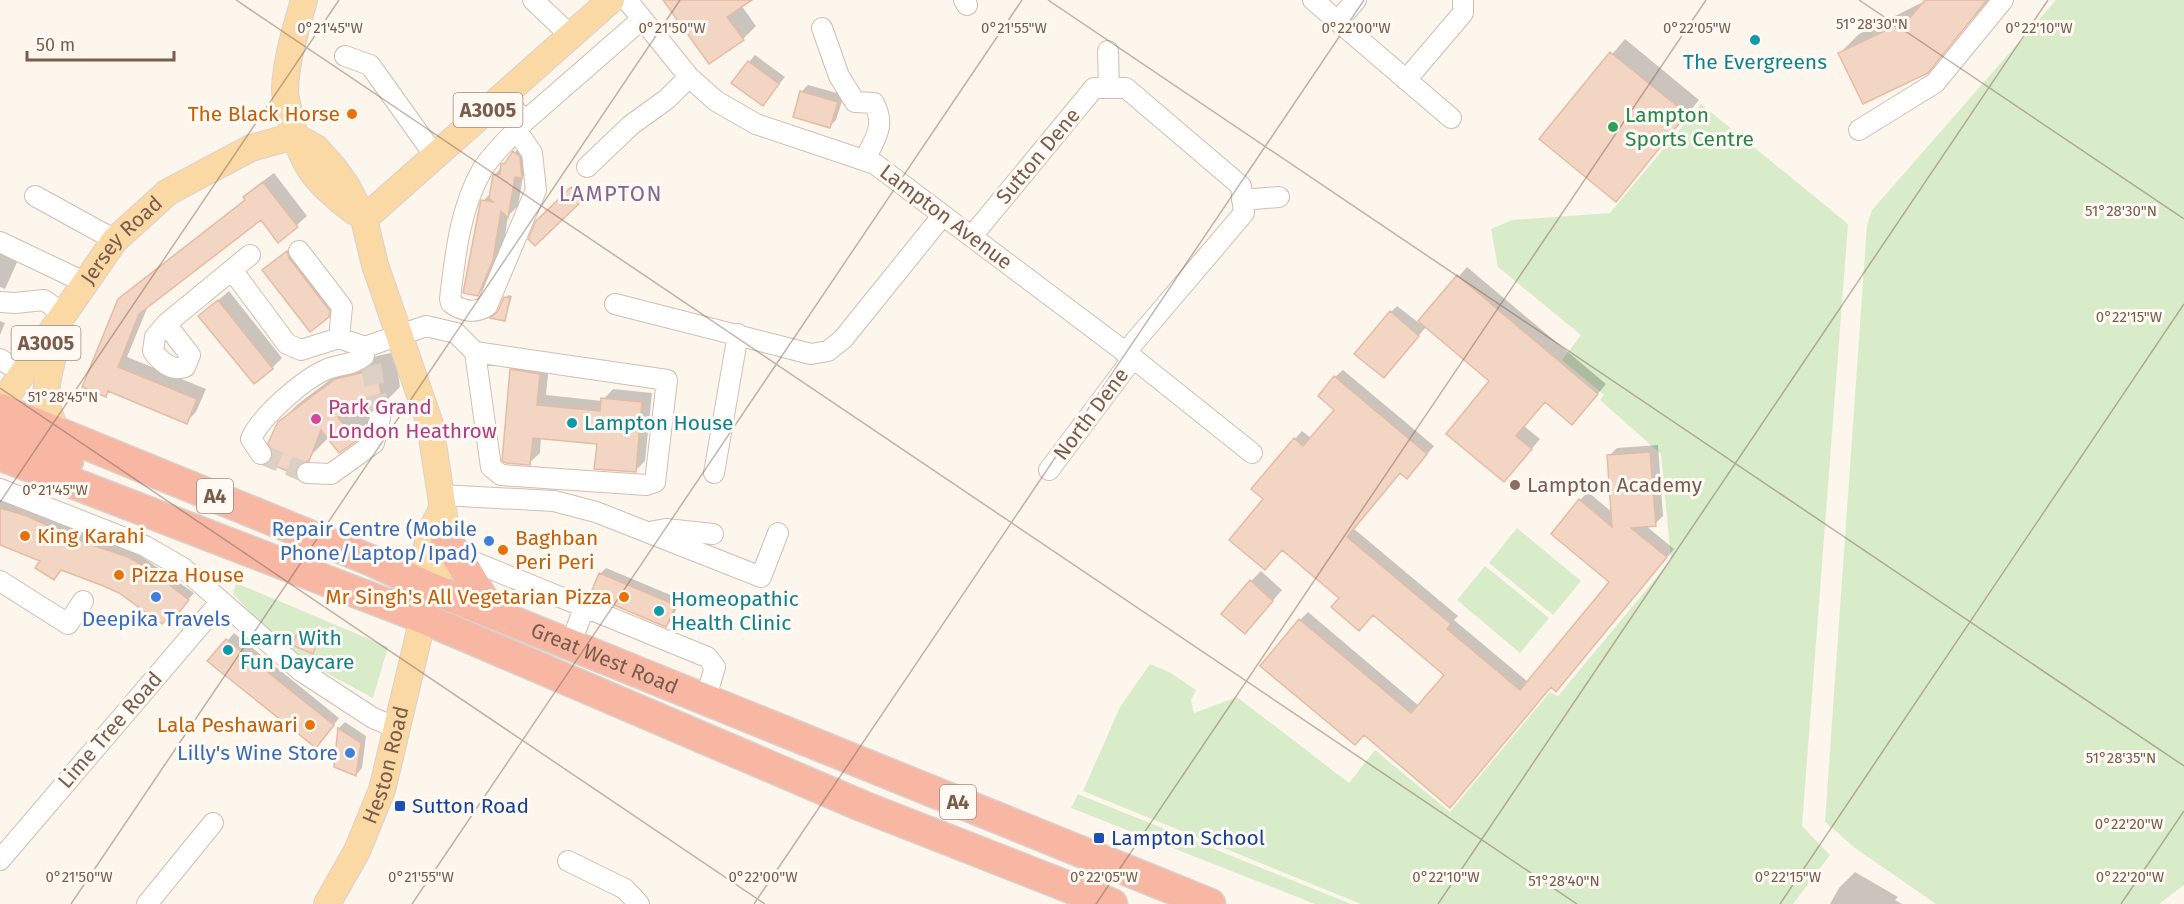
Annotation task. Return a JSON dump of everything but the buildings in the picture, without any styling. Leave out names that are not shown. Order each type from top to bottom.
[{"type":"highway","name":"Great West Road","points":[[0,407],[570,645],[710,687],[1210,904]]},
{"type":"highway","points":[[0,422],[6,430],[20,439],[98,475],[152,514]]},
{"type":"highway","name":"Great West Road","points":[[0,455],[423,618],[862,806],[1112,904]]},
{"type":"highway","points":[[452,548],[474,588],[493,613]]},
{"type":"main road","points":[[304,0],[289,57],[285,91],[294,136],[316,148],[333,167],[346,185],[364,219],[375,265],[430,424],[441,502],[452,548],[438,575],[428,587]]},
{"type":"main road","name":"A3005","points":[[364,219],[611,0]]},
{"type":"main road","name":"Jersey Road","points":[[0,407],[115,240],[168,192],[251,148],[294,136]]},
{"type":"main road","name":"A3005","points":[[57,431],[49,417],[45,391],[62,319]]},
{"type":"main road","points":[[428,587],[423,568],[429,535],[441,502]]},
{"type":"main road","name":"Heston Road","points":[[327,904],[357,851],[375,810],[397,728],[428,587]]},
{"type":"street","points":[[533,0],[571,36]]},
{"type":"street","name":"Lampton Avenue","points":[[627,0],[689,77],[716,100],[756,124],[875,164],[1129,356],[1252,453]]},
{"type":"street","points":[[1313,0],[1451,118]]},
{"type":"street","points":[[1338,21],[1356,0]]},
{"type":"street","points":[[1406,80],[1463,13],[1463,0]]},
{"type":"street","points":[[1859,130],[1935,82],[2003,0]]},
{"type":"street","points":[[451,303],[452,280],[463,217],[483,168],[521,126],[642,19]]},
{"type":"street","points":[[822,28],[839,76],[855,102],[874,103],[881,116],[881,123],[865,160]]},
{"type":"street","points":[[1108,51],[1109,88],[1126,88],[1241,186],[1244,213],[1129,356]]},
{"type":"street","points":[[345,56],[370,65],[435,156]]},
{"type":"street","points":[[587,167],[631,125],[667,99],[689,77]]},
{"type":"street","name":"Sutton Dene","points":[[972,236],[1094,88],[1109,88]]},
{"type":"street","points":[[451,303],[471,311],[481,310],[487,306],[536,189],[532,153],[521,126],[503,97]]},
{"type":"street","points":[[35,196],[115,240]]},
{"type":"street","points":[[1242,200],[1279,198]]},
{"type":"street","points":[[615,304],[811,354],[828,351],[843,339],[943,215]]},
{"type":"street","points":[[0,242],[84,282]]},
{"type":"street","points":[[299,250],[342,307],[339,338]]},
{"type":"street","points":[[166,324],[250,255]]},
{"type":"street","points":[[232,270],[293,349],[307,349],[339,338]]},
{"type":"street","points":[[0,302],[44,300],[62,319]]},
{"type":"street","points":[[426,326],[445,305],[451,303]]},
{"type":"street","points":[[261,454],[251,439],[267,414],[323,370],[353,364],[399,334],[426,326],[456,333],[475,351],[667,380],[655,483],[646,485],[501,475],[491,467],[475,351]]},
{"type":"street","points":[[714,473],[738,334]]},
{"type":"street","points":[[339,338],[367,356]]},
{"type":"street","name":"North Dene","points":[[1049,470],[1129,356]]},
{"type":"street","points":[[0,359],[24,374]]},
{"type":"street","points":[[307,473],[331,474],[374,443],[380,418]]},
{"type":"street","points":[[0,489],[145,546],[183,568],[301,671],[373,718],[397,728]]},
{"type":"street","points":[[441,502],[554,501],[596,512],[761,577],[778,533]]},
{"type":"street","points":[[145,546],[152,514]]},
{"type":"street","points":[[648,532],[666,529],[713,534]]},
{"type":"street","name":"Great West Road","points":[[452,548],[707,657],[715,667],[710,687]]},
{"type":"street","points":[[0,581],[68,624],[83,601]]},
{"type":"street","name":"Lime Tree Road","points":[[0,860],[221,601]]},
{"type":"street","points":[[570,645],[585,606]]},
{"type":"street","points":[[147,904],[213,823]]},
{"type":"street","points":[[568,861],[625,889],[639,904]]},
{"type":"green space","points":[[2056,0],[2184,0],[2184,885],[2159,904],[1936,904],[1855,848],[1825,822],[1867,225],[1872,210]]},
{"type":"green space","points":[[1701,104],[1848,224],[1802,826],[1830,855],[1793,904],[1361,904],[1083,791],[1120,707],[1150,664],[1169,672],[1196,690],[1191,700],[1194,713],[1237,697],[1349,783],[1375,750],[1450,812],[1550,692],[1558,696],[1671,560],[1661,454],[1600,400],[1604,395],[1562,360],[1581,335],[1498,267],[1491,229],[1512,220],[1610,213]]},
{"type":"green space","points":[[1517,528],[1581,581],[1553,615],[1489,563]]},
{"type":"green space","points":[[1485,566],[1549,618],[1520,653],[1457,600]]},
{"type":"green space","points":[[236,583],[388,647],[373,698],[315,667],[280,643],[233,594]]},
{"type":"green space","points":[[1078,794],[1351,904],[1315,904],[1071,808]]},
{"type":"tunnel","points":[[371,365],[380,418]]},
{"type":"tunnel","points":[[261,454],[307,473]]},
{"type":"place","name":"The Evergreens","points":[[1755,40]]},
{"type":"place","name":"The Black Horse","points":[[352,114]]},
{"type":"place","name":"Lampton Sports Centre","points":[[1613,127]]},
{"type":"place","name":"Park Grand London Heathrow","points":[[316,419]]},
{"type":"place","name":"Lampton House","points":[[572,423]]},
{"type":"place","name":"Lampton Academy","points":[[1515,485]]},
{"type":"place","name":"King Karahi","points":[[25,536]]},
{"type":"place","name":"Repair Centre (Mobile Phone/Laptop/Ipad)","points":[[489,541]]},
{"type":"place","name":"Baghban Peri Peri","points":[[503,550]]},
{"type":"place","name":"Pizza House","points":[[119,575]]},
{"type":"place","name":"Deepika Travels","points":[[156,597]]},
{"type":"place","name":"Mr Singh's All Vegetarian Pizza","points":[[624,597]]},
{"type":"place","name":"Homeopathic Health Clinic","points":[[659,611]]},
{"type":"place","name":"Learn With Fun Daycare","points":[[228,650]]},
{"type":"place","name":"Lala Peshawari","points":[[310,725]]},
{"type":"place","name":"Lilly's Wine Store","points":[[350,753]]},
{"type":"place","name":"Sutton Road","points":[[400,806]]},
{"type":"place","name":"Lampton School","points":[[1099,838]]},
{"type":"district","name":"LAMPTON","points":[[611,193]]}]
